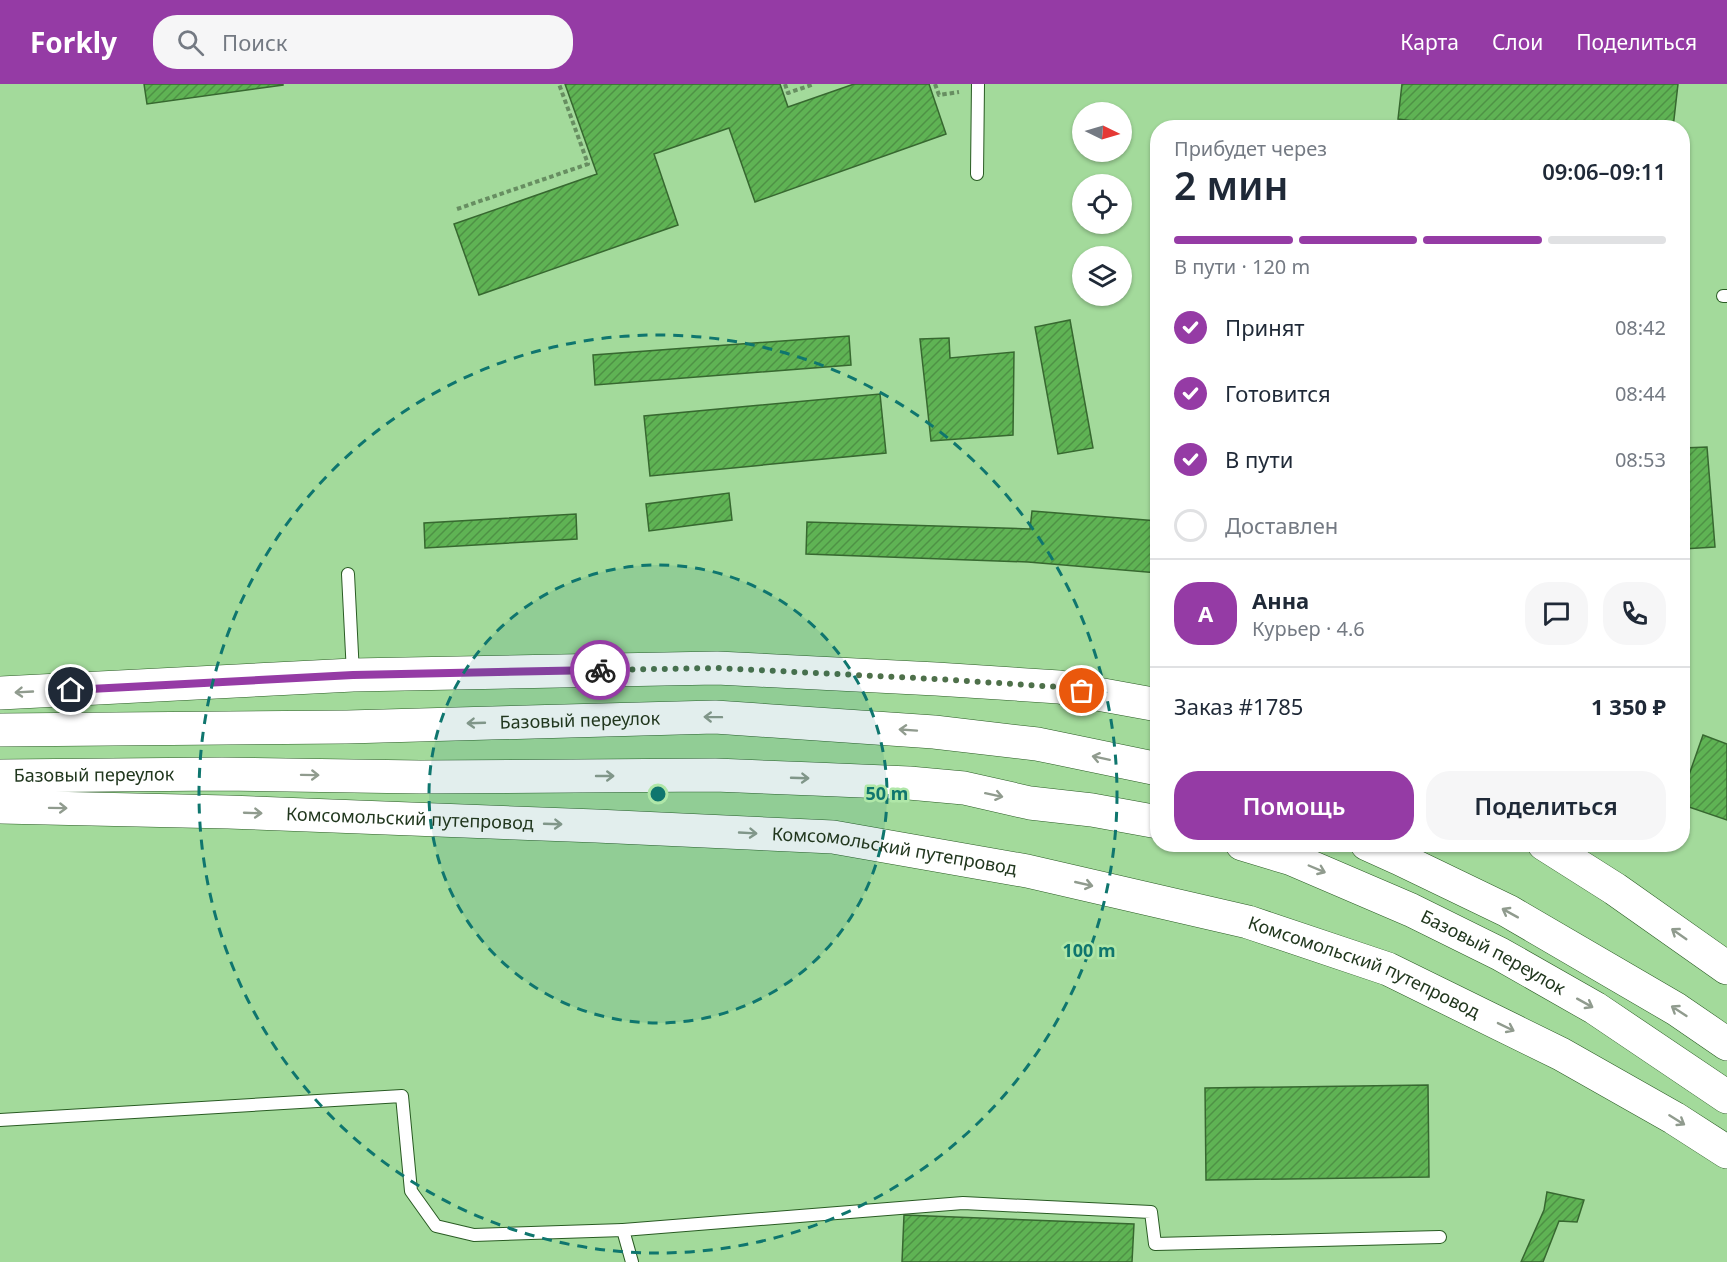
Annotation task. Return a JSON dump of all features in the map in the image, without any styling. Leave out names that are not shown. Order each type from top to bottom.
[{"type":"main road","points":[[0,693],[353,675],[717,668],[1059,687],[1150,704]]},
{"type":"main road","name":"Базовый переулок","points":[[0,730],[347,727],[715,717],[934,732],[1025,742],[1150,767]]},
{"type":"main road","name":"Базовый переулок","points":[[0,776],[716,775],[873,781],[964,788],[1030,803],[1092,810],[1150,821]]},
{"type":"main road","name":"Комсомольский путепровод","points":[[0,807],[228,812],[833,837],[1027,871],[1248,922],[1388,969],[1561,1054],[1674,1118],[1727,1152]]},
{"type":"main road","name":"Базовый переулок","points":[[1269,852],[1292,859],[1411,910],[1500,954],[1595,1008],[1727,1097]]},
{"type":"main road","points":[[1385,852],[1508,911],[1676,1009],[1727,1044]]},
{"type":"main road","points":[[1557,852],[1615,889],[1727,968]]},
{"type":"lane","points":[[977,174],[978,84]]},
{"type":"lane","points":[[348,574],[353,675]]},
{"type":"lane","points":[[0,1120],[402,1096],[411,1191],[435,1226],[474,1234],[623,1230],[963,1203],[1150,1212],[1155,1244],[1440,1238]]},
{"type":"lane","points":[[623,1230],[632,1262]]},
{"type":"path","points":[[457,209],[588,164],[559,84]]},
{"type":"path","points":[[786,84],[788,93],[814,84]]},
{"type":"path","points":[[935,84],[939,95],[962,91]]},
{"type":"building","points":[[144,84],[283,84],[283,85],[147,104]]},
{"type":"building","points":[[565,84],[780,84],[788,107],[854,84],[929,84],[946,134],[755,202],[729,128],[654,154],[678,225],[479,295],[454,224],[597,174]]},
{"type":"building","points":[[1402,84],[1678,84],[1674,120],[1398,119]]},
{"type":"building","points":[[1070,320],[1093,448],[1058,454],[1035,327]]},
{"type":"building","points":[[849,336],[851,365],[595,385],[593,355]]},
{"type":"building","points":[[949,338],[950,358],[1014,352],[1013,435],[931,441],[920,339]]},
{"type":"building","points":[[880,394],[886,453],[650,476],[644,416]]},
{"type":"building","points":[[1707,447],[1715,547],[1690,549],[1690,448]]},
{"type":"building","points":[[729,493],[732,520],[649,531],[646,504]]},
{"type":"building","points":[[1032,511],[1150,520],[1150,572],[1028,562],[806,554],[807,522],[1030,529]]},
{"type":"building","points":[[576,514],[577,539],[425,548],[424,523]]},
{"type":"building","points":[[1703,735],[1727,744],[1727,820],[1690,807],[1690,772]]},
{"type":"building","points":[[1428,1085],[1429,1177],[1206,1180],[1205,1088]]},
{"type":"building","points":[[1547,1192],[1584,1200],[1577,1222],[1559,1221],[1543,1262],[1521,1262],[1544,1210]]},
{"type":"building","points":[[904,1215],[1134,1224],[1132,1262],[902,1262]]},
{"type":"way so far","points":[[600,670],[717,668],[936,679],[1059,687],[1082,691]]},
{"type":"route","points":[[71,690],[353,675],[600,670]]}]
